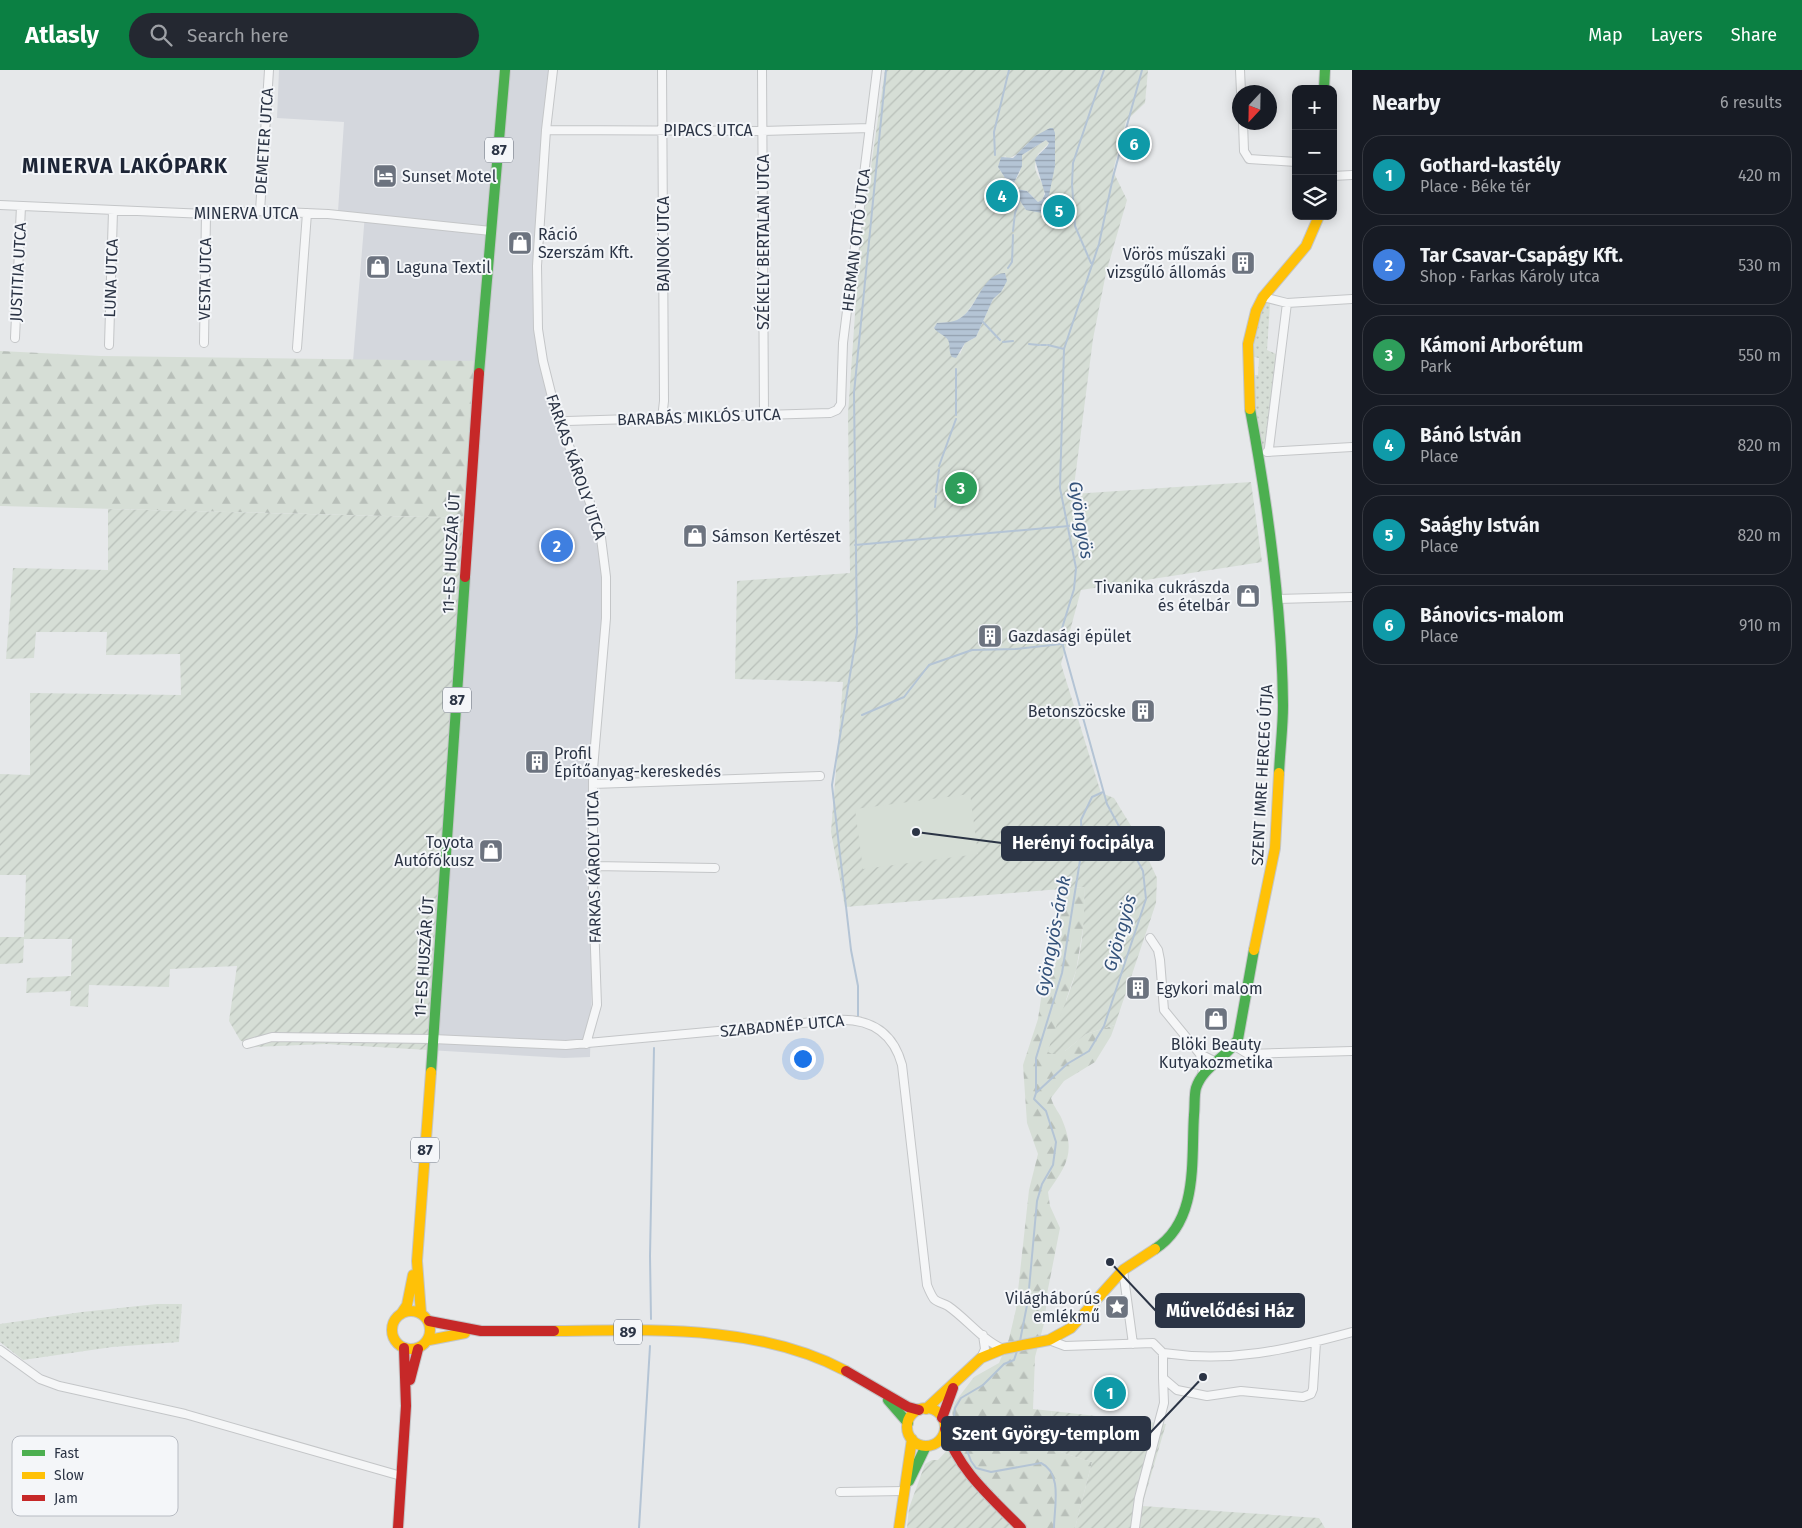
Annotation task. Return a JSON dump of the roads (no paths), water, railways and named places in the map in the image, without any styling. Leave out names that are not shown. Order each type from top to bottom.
[{"type":"main road","name":"11-ES HUSZÁR ÚT","points":[[433,1039],[475,414],[505,70]]},
{"type":"main road","points":[[1324,85],[1325,70]]},
{"type":"main road","name":"SZENT IMRE HERCEG ÚTJA","points":[[1235,1046],[1240,1030],[1250,968],[1275,848],[1283,705],[1277,599],[1259,451],[1249,402],[1247,372],[1250,330],[1263,297],[1306,246],[1317,220]]},
{"type":"main road","name":"87","points":[[398,1528],[406,1406],[404,1348],[394,1340],[392,1330],[395,1320],[407,1305],[417,1262],[433,1039]]},
{"type":"main road","points":[[908,1423],[912,1415],[957,1381],[981,1358],[1013,1347],[1049,1340],[1071,1328],[1123,1270],[1163,1244],[1179,1225],[1186,1211],[1191,1186],[1196,1088],[1203,1074],[1235,1046]]},
{"type":"main road","name":"87","points":[[417,1262],[425,1317],[431,1334],[429,1340]]},
{"type":"main road","points":[[401,1314],[408,1311],[425,1317]]},
{"type":"main road","name":"89","points":[[425,1317],[444,1326],[482,1331],[678,1333],[733,1337],[798,1350],[831,1363],[908,1407],[935,1411],[942,1418]]},
{"type":"main road","name":"89","points":[[429,1340],[482,1331]]},
{"type":"main road","points":[[404,1348],[418,1349],[429,1340]]},
{"type":"main road","name":"87","points":[[406,1406],[418,1349]]},
{"type":"main road","points":[[957,1381],[948,1397],[942,1418],[950,1450],[963,1467],[1021,1528]]},
{"type":"main road","name":"89","points":[[876,1388],[908,1423],[908,1433],[912,1439]]},
{"type":"main road","points":[[904,1491],[936,1448],[942,1438],[944,1429]]},
{"type":"main road","points":[[899,1528],[912,1439],[936,1448],[963,1467]]},
{"type":"street","name":"DEMETER UTCA","points":[[260,211],[269,70]]},
{"type":"street","name":"FARKAS KÁROLY UTCA","points":[[553,70],[546,130],[536,308],[543,362],[561,424],[600,530],[605,558],[606,618],[593,784],[597,1005],[586,1044]]},
{"type":"street","name":"BAJNOK UTCA","points":[[662,70],[664,401],[662,418]]},
{"type":"street","name":"SZÉKELY BERTALAN UTCA","points":[[762,70],[764,415]]},
{"type":"street","name":"HERMAN OTTÓ UTCA","points":[[837,410],[840,404],[843,343],[877,70]]},
{"type":"street","points":[[1240,70],[1241,85]]},
{"type":"street","name":"PIPACS UTCA","points":[[546,130],[762,131],[870,128]]},
{"type":"street","points":[[1243,130],[1244,151],[1249,159],[1292,162]]},
{"type":"street","points":[[1337,176],[1352,175]]},
{"type":"street","name":"MINERVA UTCA","points":[[0,205],[206,214],[260,211],[307,213],[491,231]]},
{"type":"street","name":"JUSTITIA UTCA","points":[[15,338],[22,206]]},
{"type":"street","name":"LUNA UTCA","points":[[108,345],[113,211]]},
{"type":"street","points":[[297,348],[307,213]]},
{"type":"street","name":"VESTA UTCA","points":[[204,344],[206,214]]},
{"type":"street","points":[[1263,297],[1287,303],[1352,299]]},
{"type":"street","points":[[1270,452],[1268,448],[1287,303]]},
{"type":"street","name":"BARABÁS MIKLÓS UTCA","points":[[561,424],[567,421],[830,413],[837,410]]},
{"type":"street","points":[[1259,451],[1270,452],[1352,446]]},
{"type":"street","points":[[1277,599],[1352,597]]},
{"type":"street","points":[[593,784],[820,776]]},
{"type":"street","points":[[593,866],[716,868]]},
{"type":"street","points":[[1150,938],[1158,950],[1160,960],[1164,1010],[1200,1054],[1216,1062]]},
{"type":"street","name":"SZABADNÉP UTCA","points":[[247,1044],[272,1037],[433,1039],[548,1045],[586,1044],[846,1020],[866,1022],[885,1033],[897,1048],[902,1065],[927,1285],[935,1301],[946,1305],[982,1333],[990,1342],[1013,1347]]},
{"type":"street","points":[[1235,1046],[1248,1054],[1352,1051]]},
{"type":"street","points":[[1200,1054],[1203,1074]]},
{"type":"street","points":[[1123,1270],[1133,1344]]},
{"type":"street","points":[[1071,1328],[1068,1342],[1076,1346]]},
{"type":"street","points":[[1049,1340],[1065,1346],[1153,1344],[1163,1353],[1236,1356],[1272,1352],[1352,1332]]},
{"type":"street","points":[[981,1358],[985,1349],[982,1333]]},
{"type":"street","points":[[1163,1378],[1177,1390],[1207,1396],[1241,1392],[1308,1396],[1313,1389],[1316,1342]]},
{"type":"street","points":[[0,1350],[40,1379],[59,1386],[184,1414],[401,1476]]},
{"type":"street","points":[[1135,1528],[1139,1498],[1164,1403],[1163,1353]]},
{"type":"street","points":[[840,1492],[904,1491]]},
{"type":"water","points":[[1050,128],[1053,128],[1055,133],[1055,166],[1046,210],[1042,213],[1026,210],[998,167],[1001,157],[1013,158],[1035,136]],"holes":[[[1046,140],[1049,143],[1035,160],[1045,194],[1042,200],[1038,202],[1027,191],[1017,189],[1014,183],[1022,166],[1022,155]]]},
{"type":"water","points":[[1005,273],[1007,281],[1001,292],[993,299],[976,337],[965,343],[956,358],[952,357],[948,340],[934,328],[937,323],[951,322],[960,318],[968,311],[991,279]]},
{"type":"waterway","points":[[858,1016],[858,986],[851,950],[832,785],[857,632],[854,393],[886,70]]},
{"type":"waterway","points":[[995,155],[994,132],[1009,70]]},
{"type":"waterway","points":[[1091,263],[1075,226],[1072,184],[1073,163],[1104,70]]},
{"type":"waterway","name":"Gyöngyös","points":[[1020,1341],[1028,1300],[1037,1201],[1042,1184],[1053,1165],[1056,1142],[1046,1111],[1034,1099],[1036,1093],[1067,1064],[1089,1051],[1104,1026],[1146,899],[1143,871],[1107,804],[1060,635],[1074,589],[1076,568],[1060,488],[1064,349],[1099,244],[1113,177],[1142,70]]},
{"type":"waterway","points":[[1013,231],[1015,213],[1019,202]]},
{"type":"waterway","points":[[1008,268],[1012,262],[1013,235]]},
{"type":"waterway","points":[[983,322],[1000,340]]},
{"type":"waterway","points":[[1003,342],[1013,341]]},
{"type":"waterway","points":[[1029,344],[1039,345]]},
{"type":"waterway","points":[[1041,345],[1046,345]]},
{"type":"waterway","points":[[1048,345],[1064,349]]},
{"type":"waterway","points":[[956,369],[956,415]]},
{"type":"waterway","points":[[939,466],[956,419]]},
{"type":"waterway","points":[[936,492],[939,470]]},
{"type":"waterway","points":[[935,507],[936,496]]},
{"type":"waterway","points":[[855,545],[1069,526]]},
{"type":"waterway","points":[[862,715],[904,697],[929,665],[972,650],[1015,649],[1061,644]]},
{"type":"waterway","name":"Gyöngyös-árok","points":[[1036,1092],[1036,1058],[1062,973],[1082,848],[1081,820],[1092,797],[1103,792]]},
{"type":"waterway","points":[[651,1319],[650,1256],[654,1048]]},
{"type":"waterway","points":[[639,1528],[650,1346]]},
{"type":"waterway","name":"Gyöngyös","points":[[1017,1351],[1014,1360],[1004,1364],[983,1385],[961,1398],[955,1408],[954,1417],[971,1461],[976,1468],[991,1472],[1041,1463],[1048,1468],[1055,1483],[1056,1492],[1054,1528]]},
{"type":"place","name":"Bánovics-malom","points":[[1134,144]]},
{"type":"place","name":"Sunset Motel","points":[[385,176]]},
{"type":"place","name":"Bánó lstván","points":[[1002,196]]},
{"type":"place","name":"Saághy István","points":[[1059,211]]},
{"type":"place","name":"Ráció Szerszám Kft.","points":[[520,243]]},
{"type":"place","name":"Vörös műszaki vizsgűló állomás","points":[[1243,263]]},
{"type":"place","name":"Laguna Textil","points":[[378,267]]},
{"type":"place","name":"Kámoni Arborétum","points":[[961,488]]},
{"type":"place","name":"Sámson Kertészet","points":[[695,536]]},
{"type":"place","name":"Tar Csavar-Csapágy Kft.","points":[[557,546]]},
{"type":"place","name":"Tivanika cukrászda és ételbár","points":[[1248,596]]},
{"type":"place","name":"Gazdasági épület","points":[[990,636]]},
{"type":"place","name":"Betonszöcske","points":[[1143,711]]},
{"type":"place","name":"Profil Építőanyag-kereskedés","points":[[537,762]]},
{"type":"place","name":"Herényi focipálya","points":[[916,832]]},
{"type":"place","name":"Toyota Autófókusz","points":[[491,851]]},
{"type":"place","name":"Egykori malom","points":[[1138,988]]},
{"type":"place","name":"Blöki Beauty Kutyakozmetika","points":[[1216,1019]]},
{"type":"place","name":"Művelődési Ház","points":[[1110,1262]]},
{"type":"place","name":"Világháborús emlékmű","points":[[1117,1307]]},
{"type":"place","name":"Szent György-templom","points":[[1203,1377]]},
{"type":"place","name":"Gothard-kastély","points":[[1110,1393]]},
{"type":"district","name":"MINERVA LAKÓPARK","points":[[125,166]]}]
